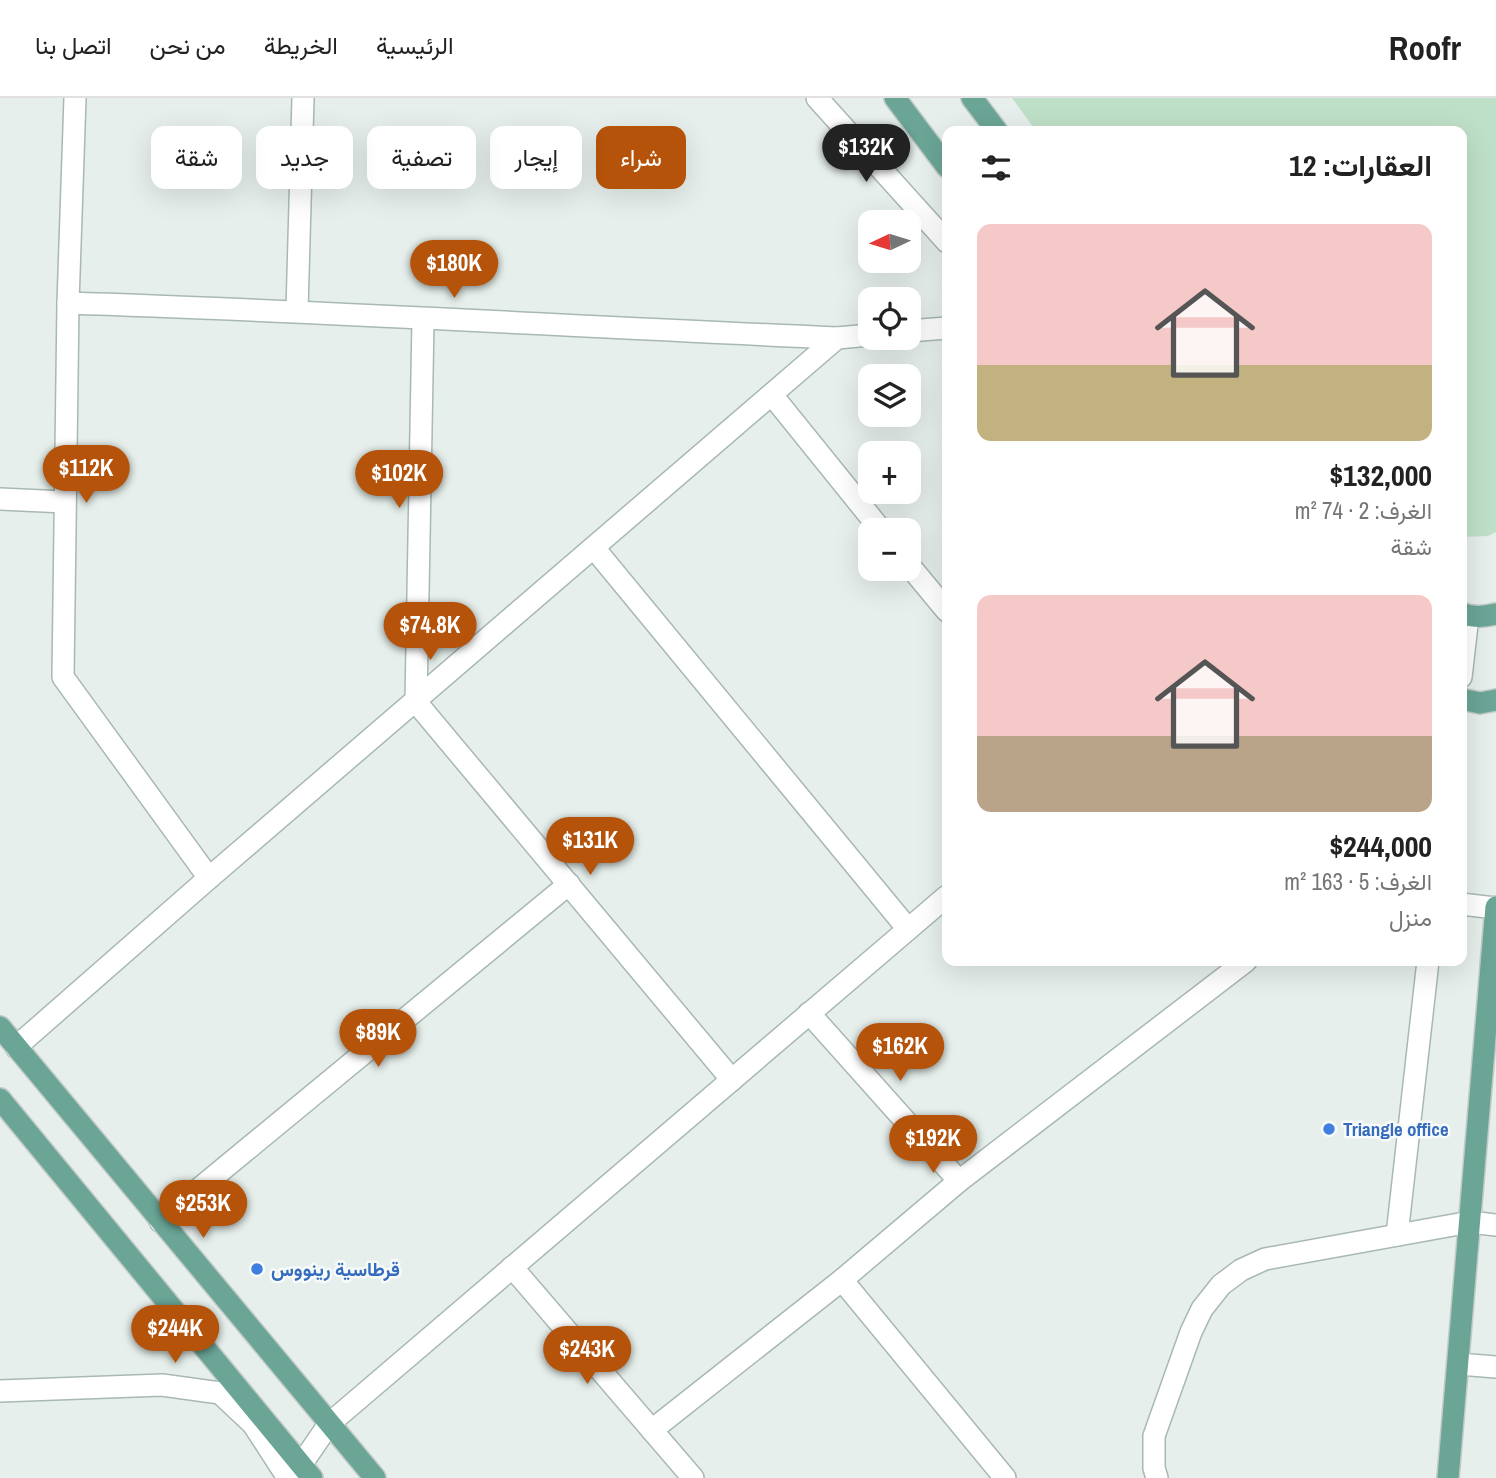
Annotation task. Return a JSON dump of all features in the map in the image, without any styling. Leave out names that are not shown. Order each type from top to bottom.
[{"type":"main road","points":[[895,98],[942,160]]},
{"type":"main road","points":[[972,98],[993,126]]},
{"type":"main road","points":[[1467,615],[1496,614]]},
{"type":"main road","points":[[1467,700],[1480,703],[1496,701]]},
{"type":"main road","points":[[1448,1478],[1469,1222],[1488,1101],[1496,908]]},
{"type":"main road","points":[[0,1027],[375,1478]]},
{"type":"main road","points":[[0,1099],[298,1475]]},
{"type":"street","points":[[75,98],[68,303],[63,677],[209,878]]},
{"type":"street","points":[[297,310],[303,98]]},
{"type":"street","points":[[817,98],[942,236]]},
{"type":"street","points":[[68,303],[297,310],[423,320],[838,338],[858,336]]},
{"type":"street","points":[[423,320],[416,702],[732,1080]]},
{"type":"street","points":[[921,330],[942,328]]},
{"type":"street","points":[[16,1047],[838,338]]},
{"type":"street","points":[[772,395],[871,518]]},
{"type":"street","points":[[0,499],[65,502]]},
{"type":"street","points":[[594,548],[908,929]]},
{"type":"street","points":[[921,580],[942,605]]},
{"type":"street","points":[[160,1221],[569,884]]},
{"type":"street","points":[[0,1391],[162,1385],[220,1393],[253,1424],[298,1475],[329,1424],[942,900]]},
{"type":"street","points":[[1467,905],[1496,908]]},
{"type":"street","points":[[652,1430],[842,1280],[958,1181],[1239,966]]},
{"type":"street","points":[[1397,1236],[1428,966]]},
{"type":"street","points":[[809,1013],[958,1181]]},
{"type":"street","points":[[1157,1478],[1154,1468],[1154,1436],[1191,1332],[1202,1309],[1221,1285],[1241,1270],[1265,1259],[1469,1222],[1496,1225]]},
{"type":"street","points":[[512,1267],[693,1478]]},
{"type":"street","points":[[842,1280],[1005,1478]]},
{"type":"street","points":[[1459,1364],[1496,1367]]},
{"type":"green space","points":[[1012,98],[1496,98],[1496,532],[1488,536],[1467,537],[1467,126],[1032,126]]},
{"type":"place","name":"Triangle office","points":[[1329,1129]]},
{"type":"place","name":"قرطاسية رينووس","points":[[257,1269]]}]
